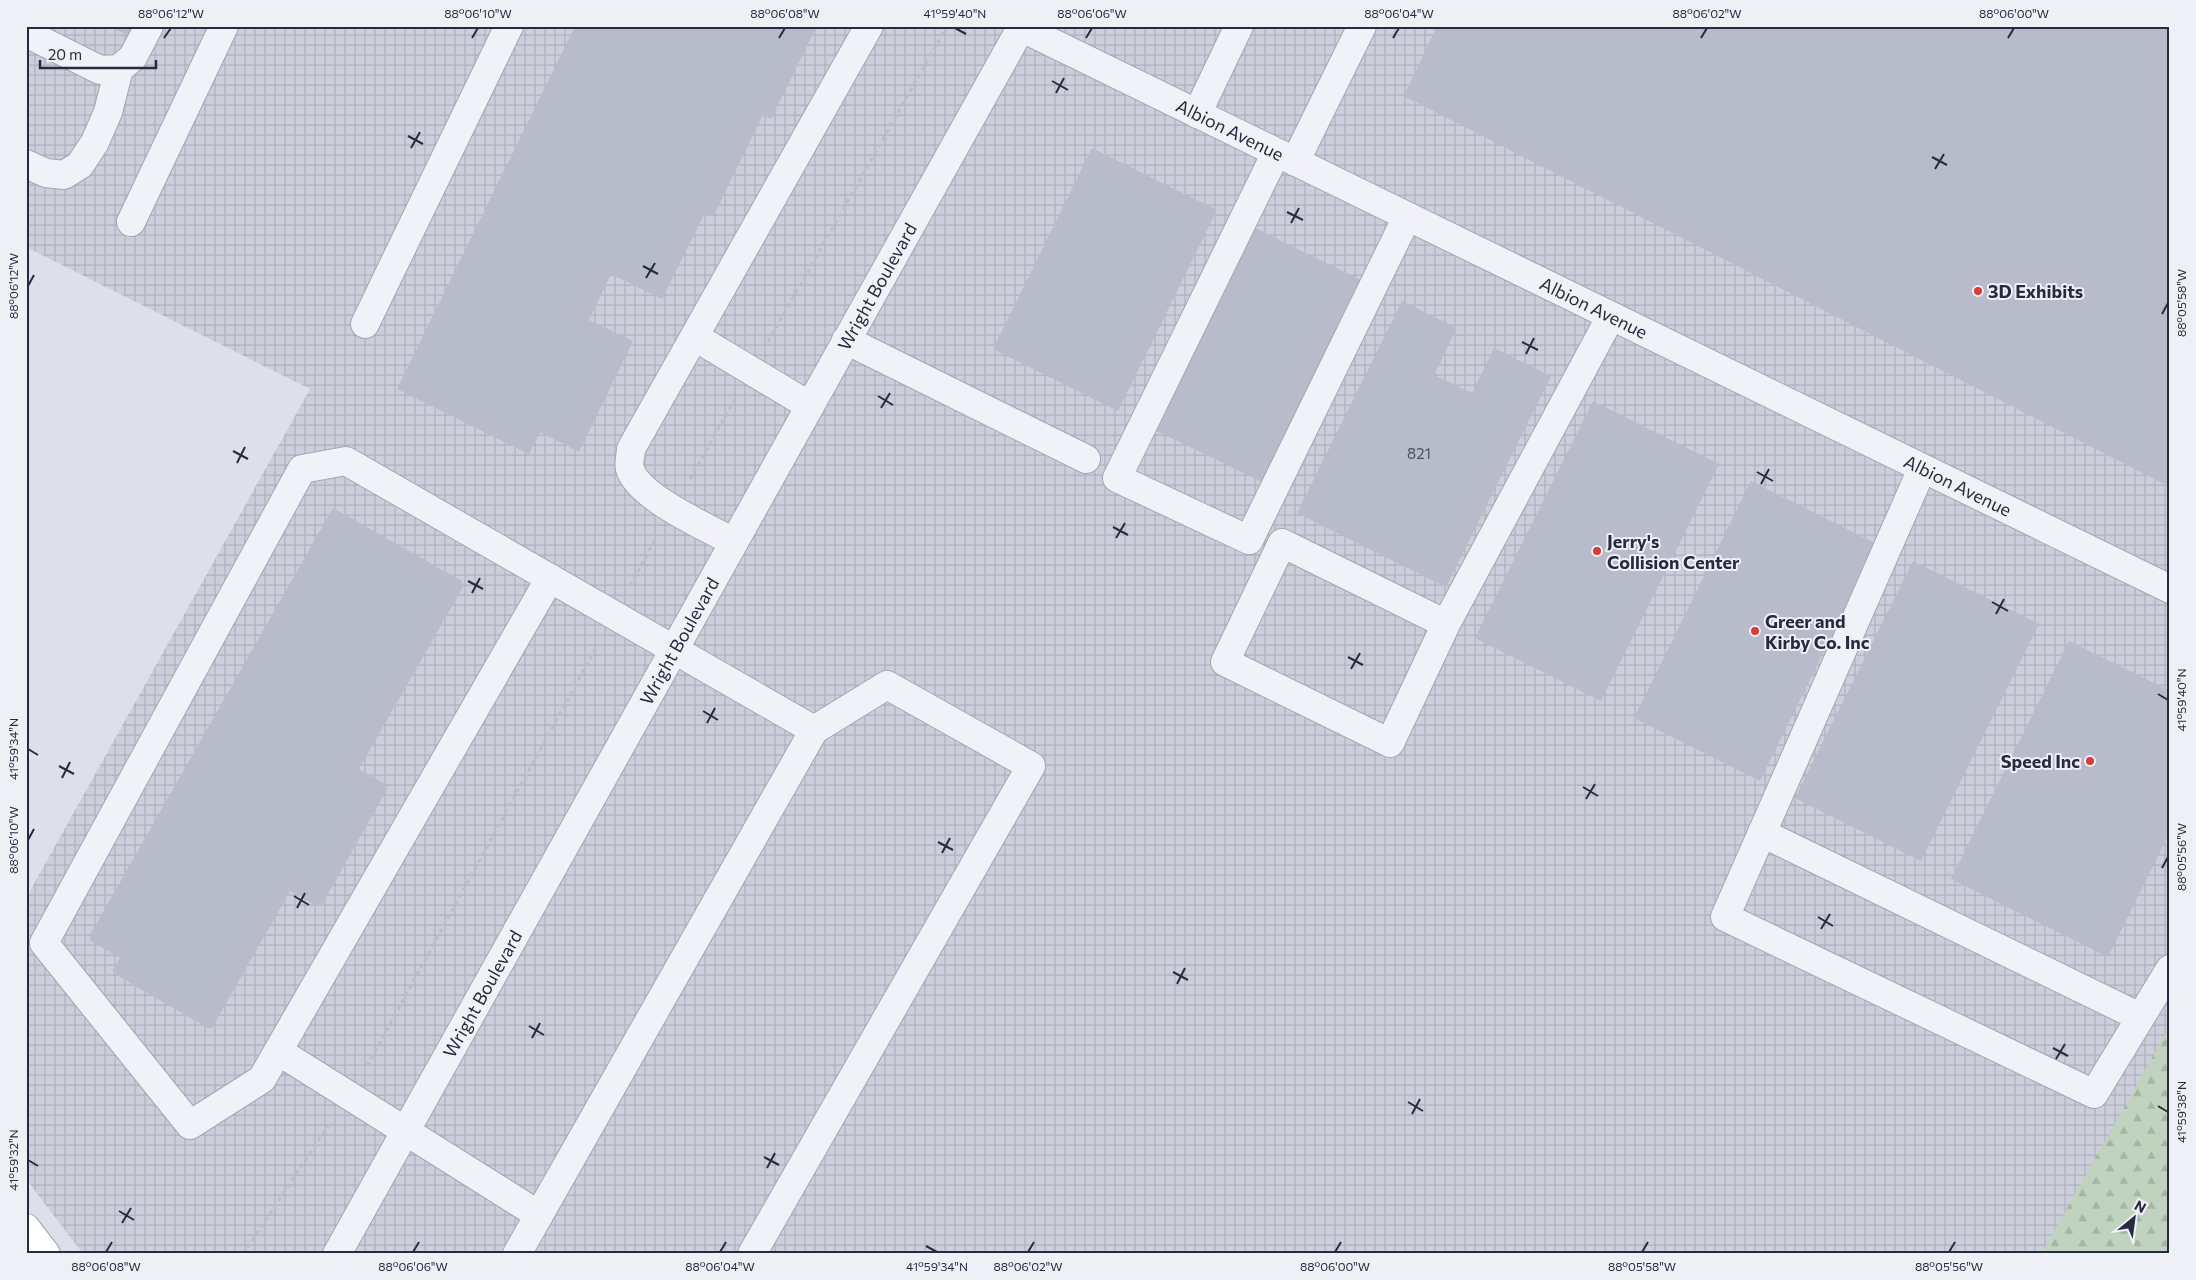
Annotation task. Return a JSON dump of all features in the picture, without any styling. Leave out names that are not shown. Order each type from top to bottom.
[{"type":"main road","points":[[26,1228],[46,1254]]},
{"type":"street","points":[[26,164],[46,173],[64,175],[80,165],[95,142],[108,112],[119,69],[133,57],[148,26]]},
{"type":"street","points":[[131,222],[224,26]]},
{"type":"street","points":[[365,324],[509,26]]},
{"type":"street","points":[[734,542],[673,509],[644,490],[630,468],[631,449],[869,26]]},
{"type":"street","points":[[1197,114],[1239,26]]},
{"type":"street","points":[[1362,26],[1286,158],[1117,478],[1249,540],[1407,217]]},
{"type":"street","name":"Albion Avenue","points":[[1021,27],[2170,590]]},
{"type":"street","name":"Wright Boulevard","points":[[337,1254],[1021,27]]},
{"type":"street","points":[[26,33],[100,70],[119,69]]},
{"type":"street","points":[[1446,624],[1282,543],[1225,662],[1390,743],[1446,624],[1610,316]]},
{"type":"street","points":[[695,337],[810,406]]},
{"type":"street","points":[[846,340],[1086,459]]},
{"type":"street","points":[[550,578],[262,1079],[190,1125],[44,943],[302,468],[346,461],[550,578],[674,650],[814,730]]},
{"type":"street","points":[[1922,469],[1725,917],[2094,1094],[2170,969]]},
{"type":"street","points":[[517,1254],[814,730],[887,685],[1031,766],[752,1254]]},
{"type":"street","points":[[1762,833],[2140,1017]]},
{"type":"street","points":[[278,1050],[539,1215]]},
{"type":"shaded area","points":[[26,26],[2170,26],[2170,1254],[83,1254],[26,1179],[26,898],[310,389],[26,247]]},
{"type":"green space","points":[[2170,1026],[2170,1254],[2041,1254]]},
{"type":"building","points":[[109,26],[136,26],[131,37]]},
{"type":"building","points":[[575,26],[817,26],[771,119],[763,115],[713,217],[705,213],[662,299],[611,274],[589,320],[633,341],[579,452],[540,432],[529,454],[397,389]]},
{"type":"building","name":"3D Exhibits","points":[[1437,26],[2170,26],[2170,487],[1404,96]]},
{"type":"building","points":[[1092,148],[1217,210],[1118,411],[993,349]]},
{"type":"building","points":[[1253,227],[1363,281],[1264,483],[1153,429]]},
{"type":"building","points":[[1402,301],[1457,328],[1434,375],[1472,393],[1494,348],[1551,376],[1446,587],[1297,513]]},
{"type":"building","name":"Jerry's Collision Center","points":[[1593,401],[1719,464],[1601,701],[1475,638]]},
{"type":"building","name":"Greer and Kirby Co. Inc","points":[[1751,481],[1877,544],[1760,781],[1634,718]]},
{"type":"building","points":[[333,508],[462,581],[463,587],[359,769],[385,784],[387,789],[322,905],[317,906],[290,891],[212,1028],[208,1028],[113,973],[113,969],[120,958],[91,941],[90,935]]},
{"type":"building","points":[[1913,561],[2039,624],[1921,861],[1795,798]]},
{"type":"building","name":"Speed Inc","points":[[2069,641],[2170,691],[2170,832],[2108,957],[1951,879]]},
{"type":"place","name":"3D Exhibits","points":[[1978,291]]},
{"type":"place","name":"Jerry's Collision Center","points":[[1597,551]]},
{"type":"place","name":"Greer and Kirby Co. Inc","points":[[1755,631]]},
{"type":"place","name":"Speed Inc","points":[[2090,761]]}]
